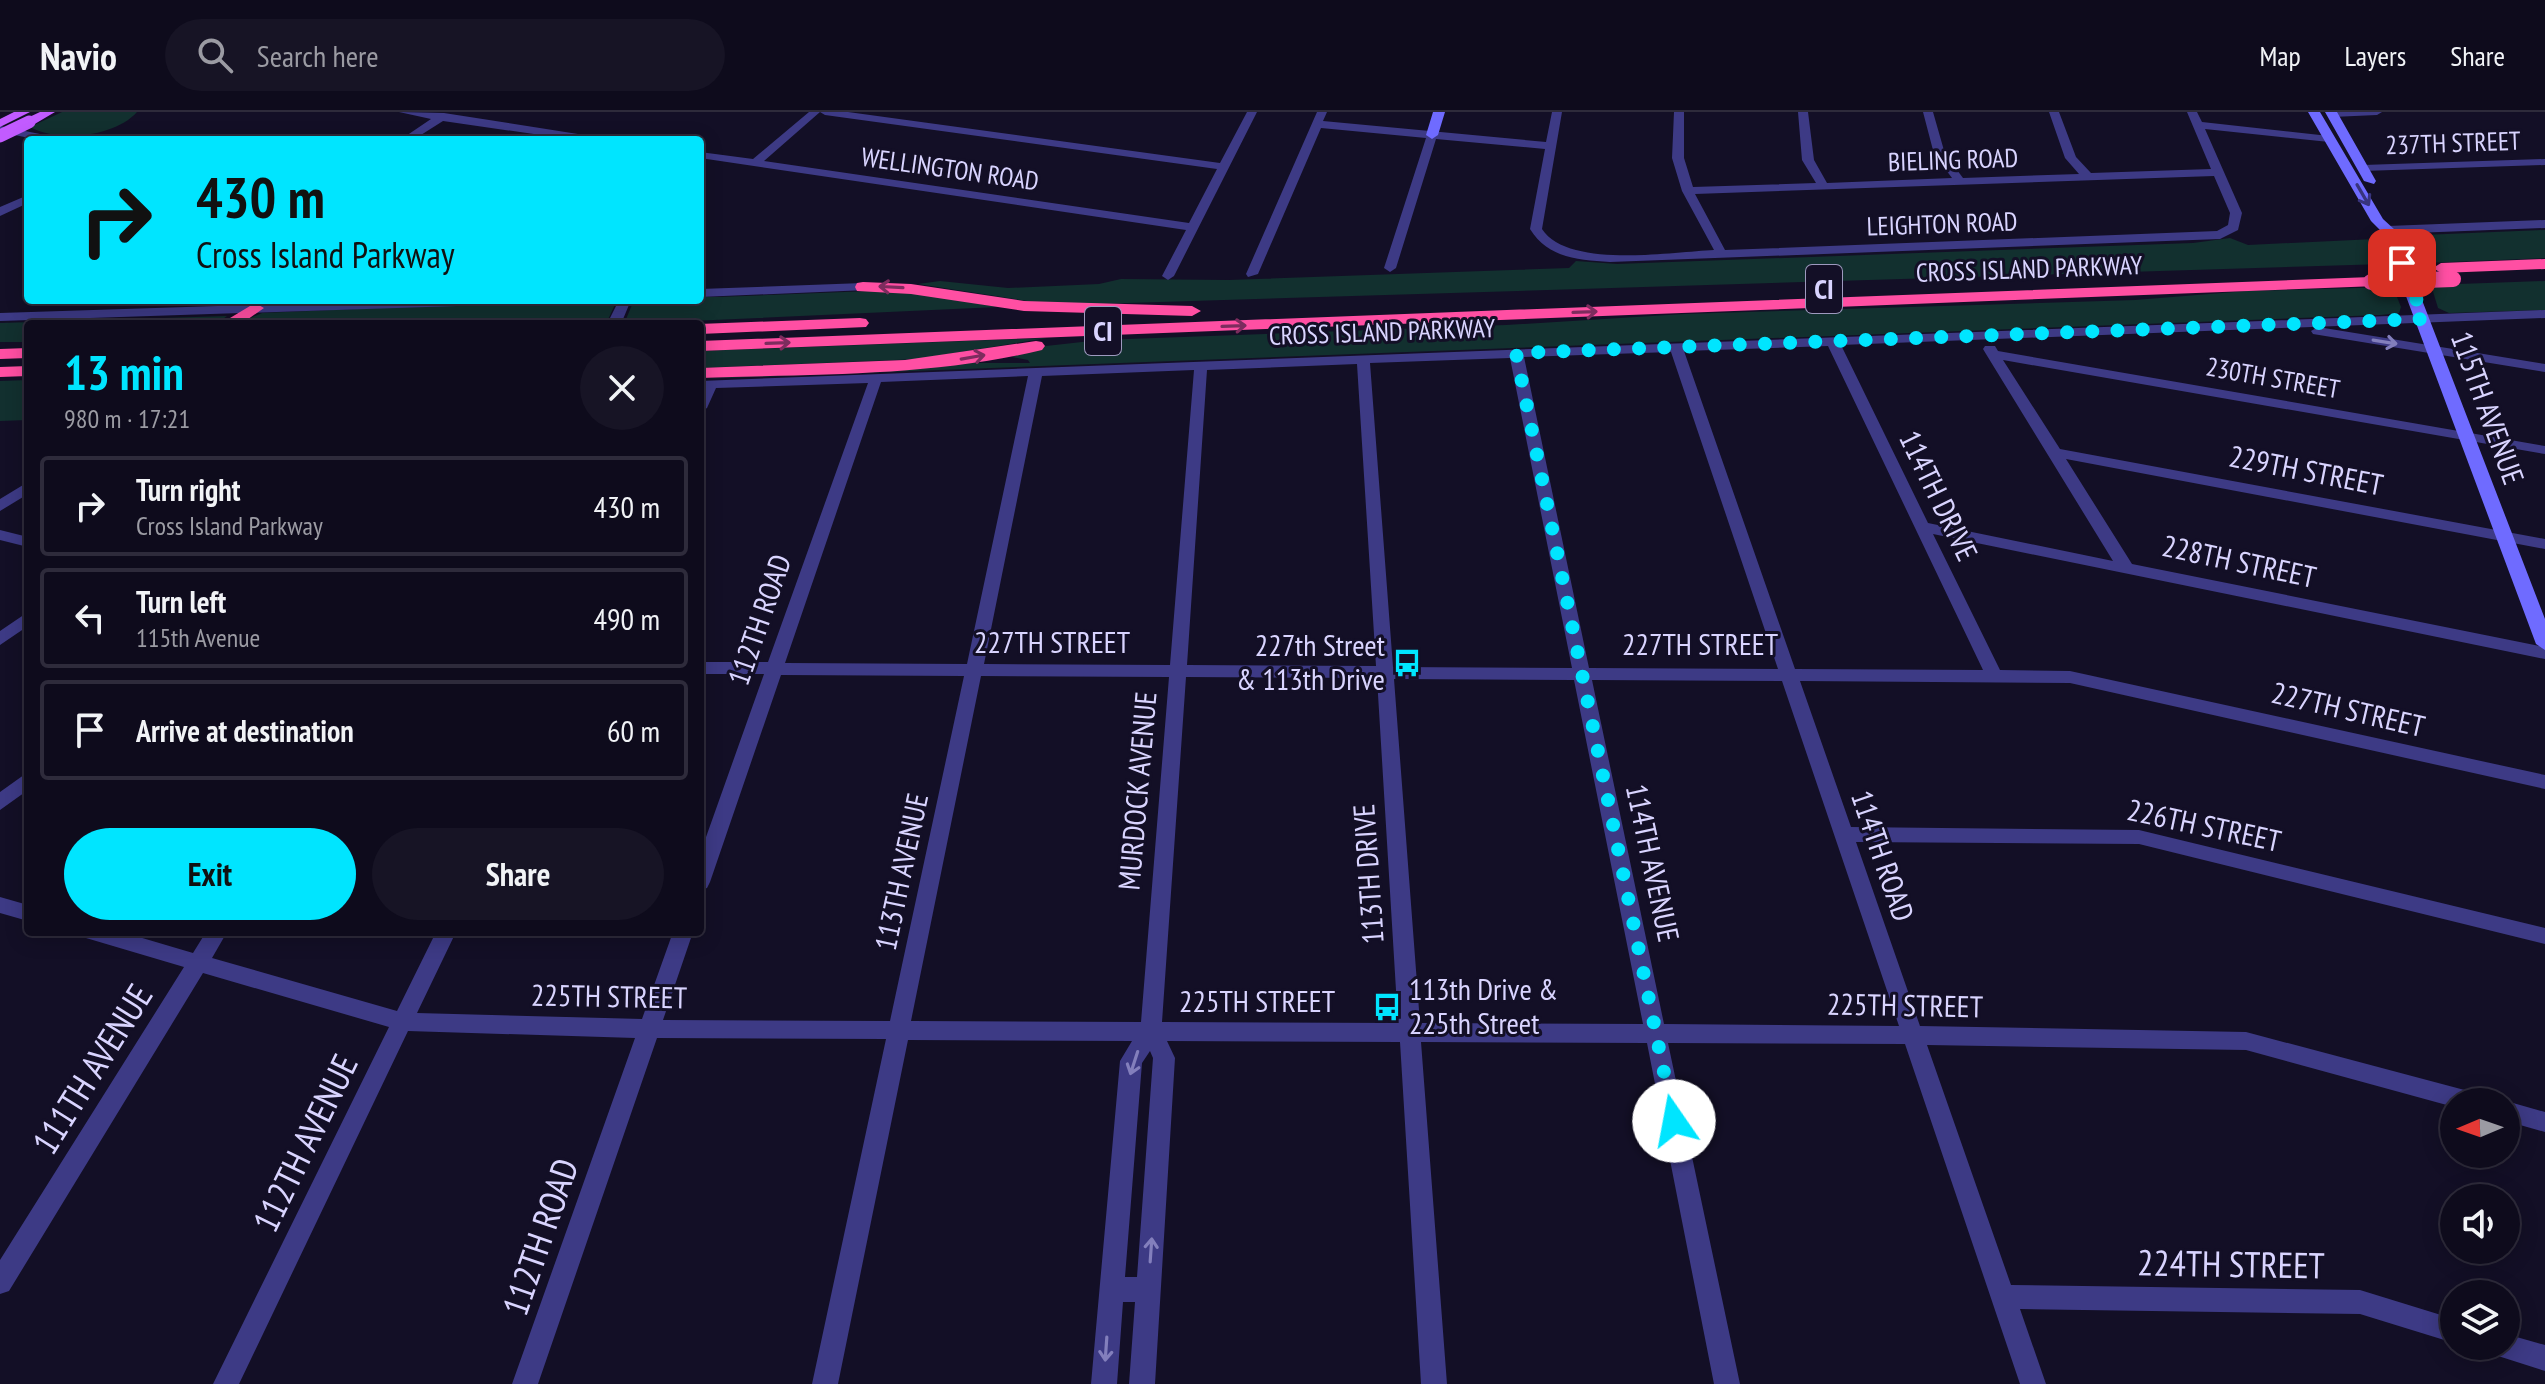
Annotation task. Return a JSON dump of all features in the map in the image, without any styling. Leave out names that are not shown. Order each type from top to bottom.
[{"type":"highway","name":"CROSS ISLAND PARKWAY","points":[[704,329],[1188,319],[2447,273],[2545,264]]},
{"type":"highway","name":"CROSS ISLAND PARKWAY","points":[[2447,273],[2545,275]]},
{"type":"highway","points":[[863,287],[911,289],[1024,306],[1188,319]]},
{"type":"highway","points":[[236,320],[255,308]]},
{"type":"highway","name":"CROSS ISLAND PARKWAY","points":[[704,346],[1188,319]]},
{"type":"highway","points":[[704,381],[934,362],[1188,319]]},
{"type":"highway","points":[[0,354],[24,359]]},
{"type":"highway","points":[[0,372],[24,360]]},
{"type":"main road","points":[[0,123],[49,112]]},
{"type":"main road","points":[[1432,135],[1439,112]]},
{"type":"main road","points":[[2314,113],[2331,113],[2393,223],[2389,231],[2378,221],[2314,113]]},
{"type":"main road","points":[[0,136],[22,117]]},
{"type":"main road","points":[[2329,139],[2347,140]]},
{"type":"main road","points":[[2346,167],[2363,168]]},
{"type":"main road","name":"115TH AVENUE","points":[[2389,231],[2545,644]]},
{"type":"street","points":[[404,112],[445,115],[573,136]]},
{"type":"street","points":[[755,163],[815,112]]},
{"type":"street","points":[[825,112],[1224,167]]},
{"type":"street","points":[[1168,276],[1252,112]]},
{"type":"street","points":[[1252,274],[1322,112]]},
{"type":"street","points":[[1317,124],[1550,146],[1557,112]]},
{"type":"street","points":[[1679,112],[1678,158],[1688,191],[1721,253]]},
{"type":"street","points":[[1803,112],[1808,160],[1823,186]]},
{"type":"street","points":[[1928,112],[1940,154],[1960,181]]},
{"type":"street","points":[[2054,112],[2071,158],[2088,177]]},
{"type":"street","name":"LEIGHTON ROAD","points":[[1550,146],[1536,229],[1541,240],[1558,251],[1579,256],[1610,258],[2220,235],[2234,227],[2237,220],[2192,112]]},
{"type":"street","points":[[2331,113],[2377,112]]},
{"type":"street","points":[[411,136],[445,115]]},
{"type":"street","points":[[2198,125],[2329,139]]},
{"type":"street","points":[[0,129],[35,136]]},
{"type":"street","points":[[1390,268],[1432,135]]},
{"type":"street","name":"WELLINGTON ROAD","points":[[704,156],[1193,227]]},
{"type":"street","name":"237TH STREET","points":[[2363,168],[2545,162]]},
{"type":"street","name":"BIELING ROAD","points":[[1688,191],[2218,172]]},
{"type":"street","points":[[0,212],[24,200]]},
{"type":"street","points":[[2389,231],[2545,224]]},
{"type":"street","points":[[704,293],[863,287]]},
{"type":"street","points":[[0,317],[387,304]]},
{"type":"street","name":"CROSS ISLAND PARKWAY","points":[[704,381],[876,378],[2545,314]]},
{"type":"street","points":[[2280,324],[2545,368]]},
{"type":"street","points":[[1982,336],[2126,568]]},
{"type":"street","name":"114TH DRIVE","points":[[1832,341],[1993,674]]},
{"type":"street","name":"114TH ROAD","points":[[1676,347],[2033,1384]]},
{"type":"street","name":"114TH AVENUE","points":[[1516,353],[1727,1384]]},
{"type":"street","name":"230TH STREET","points":[[1993,354],[2545,450]]},
{"type":"street","name":"113TH DRIVE","points":[[1363,359],[1434,1384]]},
{"type":"street","name":"MURDOCK AVENUE","points":[[1104,1384],[1131,1061],[1151,1031],[1201,365]]},
{"type":"street","name":"113TH AVENUE","points":[[825,1384],[1036,372]]},
{"type":"street","name":"112TH ROAD","points":[[704,870],[876,378]]},
{"type":"street","name":"229TH STREET","points":[[2056,453],[2545,544]]},
{"type":"street","points":[[0,506],[24,490]]},
{"type":"street","name":"228TH STREET","points":[[1922,527],[2545,653]]},
{"type":"street","points":[[0,535],[24,541]]},
{"type":"street","points":[[0,639],[24,621]]},
{"type":"street","name":"227TH STREET","points":[[704,668],[1993,674],[2070,677],[2545,782]]},
{"type":"street","points":[[0,803],[24,782]]},
{"type":"street","name":"226TH STREET","points":[[1843,834],[2139,837],[2545,936]]},
{"type":"street","name":"225TH STREET","points":[[107,936],[402,1022],[649,1029],[1913,1035],[2246,1041],[2440,1093]]},
{"type":"street","name":"111TH AVENUE","points":[[0,1282],[215,936]]},
{"type":"street","name":"112TH AVENUE","points":[[226,1384],[444,936]]},
{"type":"street","name":"112TH ROAD","points":[[525,1384],[682,936]]},
{"type":"street","name":"MURDOCK AVENUE","points":[[1142,1384],[1164,1058],[1151,1031]]},
{"type":"street","points":[[2520,1115],[2545,1122]]},
{"type":"street","points":[[1111,1290],[1149,1289]]},
{"type":"street","name":"224TH STREET","points":[[2004,1297],[2360,1302],[2440,1327]]},
{"type":"street","points":[[2520,1351],[2545,1358]]},
{"type":"green space","points":[[62,112],[137,112],[114,127],[85,135],[54,135],[30,127]]},
{"type":"green space","points":[[2545,230],[2545,258],[2425,263],[2413,239],[2423,235]]},
{"type":"green space","points":[[2230,238],[2248,245],[2375,239],[2385,264],[1096,304],[1040,303],[918,284],[940,281],[1008,288],[1099,284],[1121,279],[1229,280],[1569,268],[1576,261],[1617,264],[2193,243]]},
{"type":"green space","points":[[2545,281],[2545,310],[2449,313],[2438,308],[2431,285]]},
{"type":"green space","points":[[2393,287],[2401,307],[2399,313],[2380,315],[704,379],[955,363],[1030,363],[1012,357],[1037,347],[1100,340],[1506,325],[1684,314],[2135,300],[2247,291]]},
{"type":"green space","points":[[895,290],[998,307],[704,320],[626,320],[632,304],[704,304],[704,297]]},
{"type":"green space","points":[[475,304],[615,304],[608,320],[245,320],[262,313]]},
{"type":"green space","points":[[227,316],[222,320],[97,320]]},
{"type":"green space","points":[[24,322],[24,342],[0,342],[0,323]]},
{"type":"green space","points":[[1047,338],[918,359],[704,368],[704,351]]},
{"type":"green space","points":[[24,380],[24,420],[0,421],[0,381]]},
{"type":"place","name":"227th Street & 113th Drive","points":[[1407,663]]},
{"type":"place","name":"113th Drive & 225th Street","points":[[1387,1007]]},
{"type":"route","points":[[1674,1121],[1516,353],[2424,319],[2402,263]]}]
